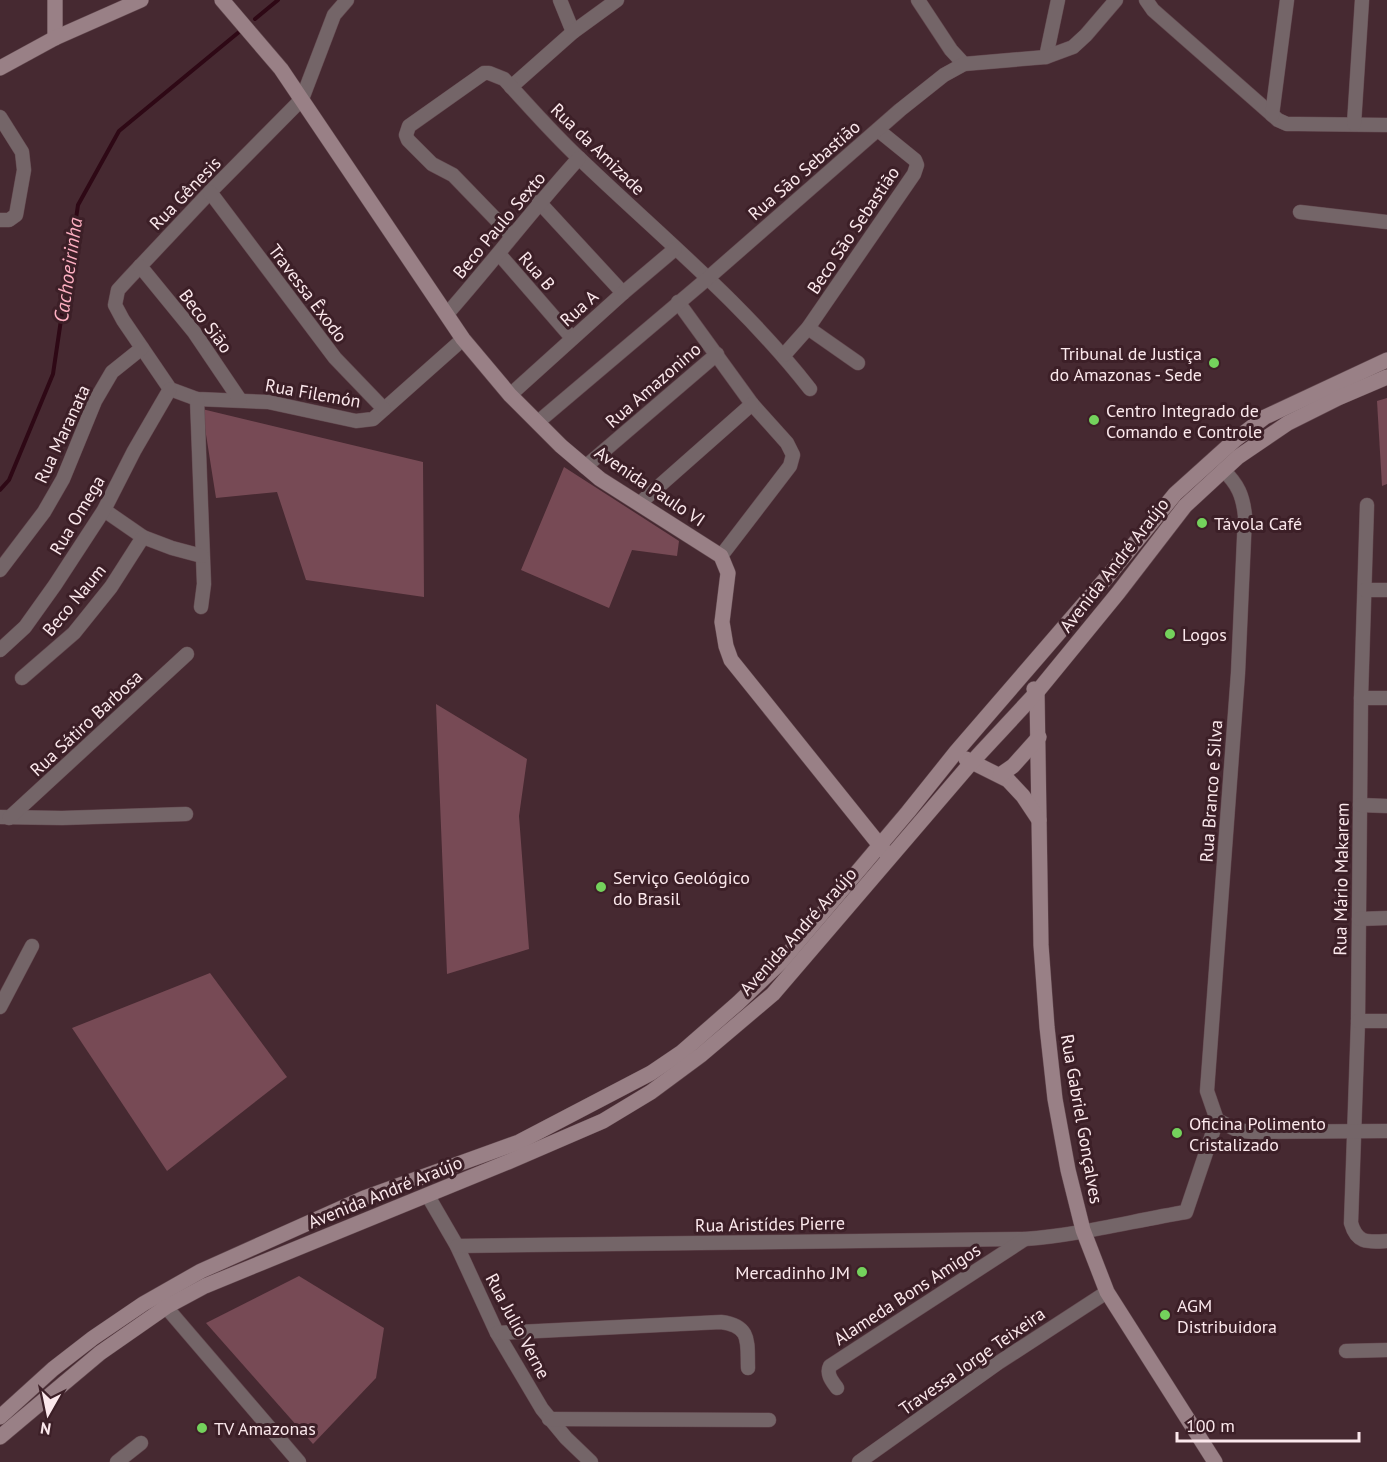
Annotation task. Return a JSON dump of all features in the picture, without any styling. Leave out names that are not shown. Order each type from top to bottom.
[{"type":"main road","points":[[55,0],[55,38]]},
{"type":"main road","points":[[0,68],[55,38],[141,0]]},
{"type":"main road","name":"Avenida Paulo VI","points":[[222,0],[281,69],[463,339],[510,395],[561,446],[600,479],[721,556]]},
{"type":"main road","name":"Avenida André Araújo","points":[[0,1417],[53,1369],[93,1338],[142,1304],[201,1270],[364,1198],[519,1142],[651,1073],[682,1052],[782,961],[1175,494],[1236,439],[1265,417],[1387,360]]},
{"type":"main road","name":"Avenida André Araújo","points":[[0,1437],[100,1353],[166,1307],[205,1286],[428,1196],[603,1121],[651,1092],[693,1061],[772,994],[971,763],[1037,692],[1185,506],[1238,457],[1288,423],[1387,377]]},
{"type":"main road","points":[[721,556],[728,573],[722,622],[731,660],[890,858]]},
{"type":"main road","points":[[1020,678],[1037,692]]},
{"type":"main road","name":"Rua Gabriel Gonçalves","points":[[1037,692],[1041,945],[1055,1099],[1068,1170],[1083,1230],[1107,1292],[1215,1462]]},
{"type":"main road","points":[[1000,776],[1013,766],[1039,738]]},
{"type":"main road","points":[[956,752],[971,763],[1008,780],[1023,796],[1039,820]]},
{"type":"street","points":[[302,99],[334,15],[346,0]]},
{"type":"street","points":[[560,0],[573,32]]},
{"type":"street","points":[[511,87],[573,32],[617,0]]},
{"type":"street","points":[[918,0],[951,50],[964,64]]},
{"type":"street","points":[[1046,57],[1058,0]]},
{"type":"street","name":"Rua São Sebastião","points":[[538,422],[944,75],[964,64],[1046,57],[1073,47],[1116,0]]},
{"type":"street","points":[[1146,0],[1153,10],[1278,120],[1287,124],[1387,125]]},
{"type":"street","points":[[1272,115],[1287,0]]},
{"type":"street","points":[[1354,124],[1362,0]]},
{"type":"street","name":"Rua da Amizade","points":[[512,236],[453,175],[432,164],[408,140],[406,133],[409,126],[457,90],[489,72],[504,80],[579,158],[708,278]]},
{"type":"street","name":"Rua Gênesis","points":[[142,348],[116,305],[115,298],[118,290],[302,99]]},
{"type":"street","points":[[0,117],[22,152],[24,170],[16,215],[13,219],[2,220]]},
{"type":"street","name":"Beco São Sebastião","points":[[784,355],[808,328],[916,169],[915,160],[878,130]]},
{"type":"street","name":"Beco Paulo Sexto","points":[[447,314],[499,254],[539,202],[579,158]]},
{"type":"street","name":"Travessa Êxodo","points":[[210,192],[335,358],[384,410]]},
{"type":"street","points":[[539,202],[622,293]]},
{"type":"street","points":[[1300,212],[1387,222]]},
{"type":"street","name":"Rua A","points":[[510,395],[622,293],[675,249]]},
{"type":"street","name":"Rua B","points":[[499,254],[573,338]]},
{"type":"street","name":"Beco Sião","points":[[140,266],[194,332],[240,400]]},
{"type":"street","points":[[708,278],[784,355],[810,389]]},
{"type":"street","points":[[678,302],[752,404],[787,443],[793,455],[790,466],[721,556]]},
{"type":"street","points":[[808,328],[858,363]]},
{"type":"street","name":"Rua Filemón","points":[[170,389],[197,399],[268,402],[356,420],[373,419],[463,339]]},
{"type":"street","points":[[142,348],[170,389]]},
{"type":"street","name":"Rua Maranata","points":[[0,570],[44,512],[63,479],[95,401],[112,372],[142,348]]},
{"type":"street","name":"Rua Amazonino","points":[[585,467],[717,354]]},
{"type":"street","name":"Rua Omega","points":[[0,650],[25,627],[104,510],[134,451],[170,389]]},
{"type":"street","points":[[197,399],[204,584],[201,607]]},
{"type":"street","points":[[640,503],[752,404]]},
{"type":"street","name":"Rua Branco e Silva","points":[[1217,1120],[1207,1091],[1238,674],[1245,534],[1241,492],[1232,478],[1223,470]]},
{"type":"street","name":"Rua Mário Makarem","points":[[1367,505],[1361,698],[1358,1020],[1351,1223],[1354,1233],[1360,1239],[1370,1242],[1387,1241]]},
{"type":"street","points":[[104,510],[143,537],[202,556]]},
{"type":"street","name":"Beco Naum","points":[[22,678],[74,633],[111,587],[143,537]]},
{"type":"street","points":[[1365,590],[1387,590]]},
{"type":"street","name":"Rua Sátiro Barbosa","points":[[5,817],[186,654]]},
{"type":"street","points":[[1361,698],[1387,698]]},
{"type":"street","points":[[1360,805],[1387,806]]},
{"type":"street","points":[[5,817],[186,814]]},
{"type":"street","points":[[1359,919],[1387,918]]},
{"type":"street","points":[[0,1007],[32,946]]},
{"type":"street","points":[[1358,1020],[1387,1021]]},
{"type":"street","points":[[1217,1120],[1237,1130],[1251,1132],[1387,1131]]},
{"type":"street","name":"Rua Aristídes Pierre","points":[[457,1246],[1025,1239],[1066,1236],[1083,1230],[1186,1212],[1217,1120]]},
{"type":"street","name":"Rua Julio Verne","points":[[428,1196],[457,1246],[497,1333],[542,1409],[566,1438],[591,1462]]},
{"type":"street","name":"Alameda Bons Amigos","points":[[837,1388],[828,1375],[830,1366],[1025,1239]]},
{"type":"street","name":"Travessa Jorge Teixeira","points":[[859,1462],[998,1363],[1107,1292]]},
{"type":"street","points":[[166,1307],[299,1462]]},
{"type":"street","points":[[497,1333],[733,1323],[746,1336],[748,1368]]},
{"type":"street","points":[[1346,1351],[1387,1350]]},
{"type":"street","points":[[549,1419],[769,1420]]},
{"type":"street","points":[[117,1462],[141,1443]]},
{"type":"shaded area","points":[[1387,398],[1387,484],[1382,486],[1377,401]]},
{"type":"shaded area","points":[[202,409],[423,462],[424,597],[306,580],[277,492],[216,498]]},
{"type":"shaded area","points":[[564,467],[679,541],[677,556],[632,550],[609,608],[521,570]]},
{"type":"shaded area","points":[[436,704],[527,759],[519,816],[529,949],[447,974]]},
{"type":"shaded area","points":[[210,973],[287,1077],[167,1171],[72,1028]]},
{"type":"shaded area","points":[[299,1276],[384,1328],[376,1378],[313,1444],[206,1323]]},
{"type":"waterway","name":"Cachoeirinha","points":[[255,19],[278,0]]},
{"type":"waterway","name":"Cachoeirinha","points":[[0,490],[9,480],[53,374],[78,205],[119,131],[239,32]]},
{"type":"place","name":"Tribunal de Justiça do Amazonas - Sede","points":[[1214,363]]},
{"type":"place","name":"Centro Integrado de Comando e Controle","points":[[1094,420]]},
{"type":"place","name":"Távola Café","points":[[1202,523]]},
{"type":"place","name":"Logos","points":[[1170,634]]},
{"type":"place","name":"Serviço Geológico do Brasil","points":[[601,887]]},
{"type":"place","name":"Oficina Polimento Cristalizado","points":[[1177,1133]]},
{"type":"place","name":"Mercadinho JM","points":[[862,1272]]},
{"type":"place","name":"AGM Distribuidora","points":[[1165,1315]]},
{"type":"place","name":"TV Amazonas","points":[[202,1428]]}]
